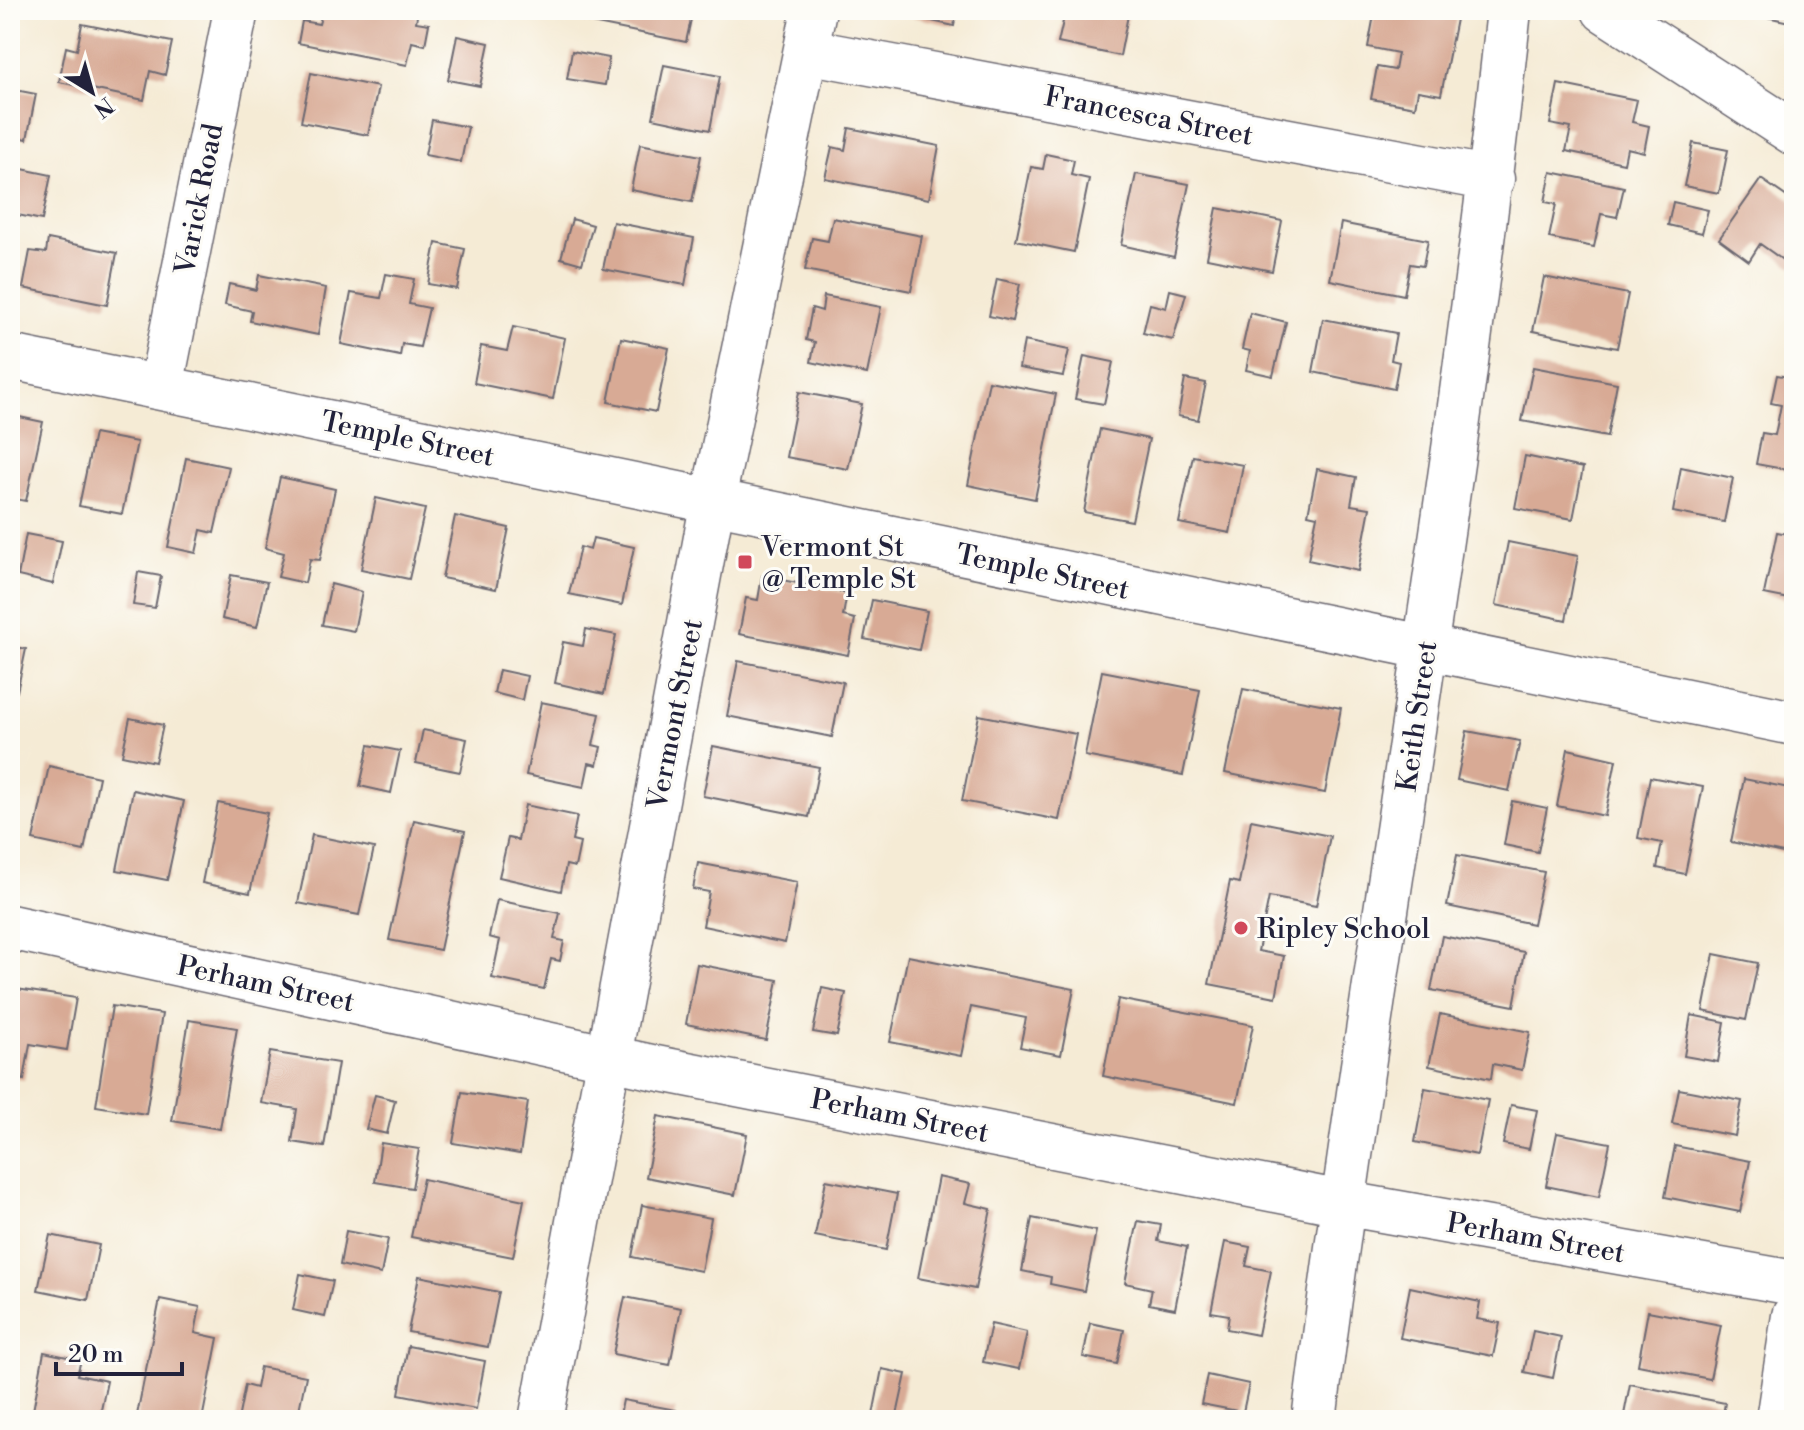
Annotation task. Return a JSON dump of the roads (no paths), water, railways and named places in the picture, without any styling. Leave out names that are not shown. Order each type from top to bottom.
[{"type":"street","name":"Varick Road","points":[[161,387],[236,10]]},
{"type":"street","name":"Keith Street","points":[[1314,1420],[1342,1203],[1426,649],[1492,179],[1509,10]]},
{"type":"street","points":[[1604,10],[1794,133]]},
{"type":"street","name":"Francesca Street","points":[[810,30],[1492,179]]},
{"type":"street","name":"Vermont Street","points":[[541,1420],[713,500],[810,30]]},
{"type":"street","name":"Temple Street","points":[[10,357],[1794,723]]},
{"type":"street","name":"Perham Street","points":[[10,927],[610,1058],[1342,1203],[1794,1283]]},
{"type":"street","points":[[1778,1420],[1794,1316]]},
{"type":"place","name":"Vermont St @ Temple St","points":[[745,562]]},
{"type":"place","name":"Ripley School","points":[[1241,928]]}]
